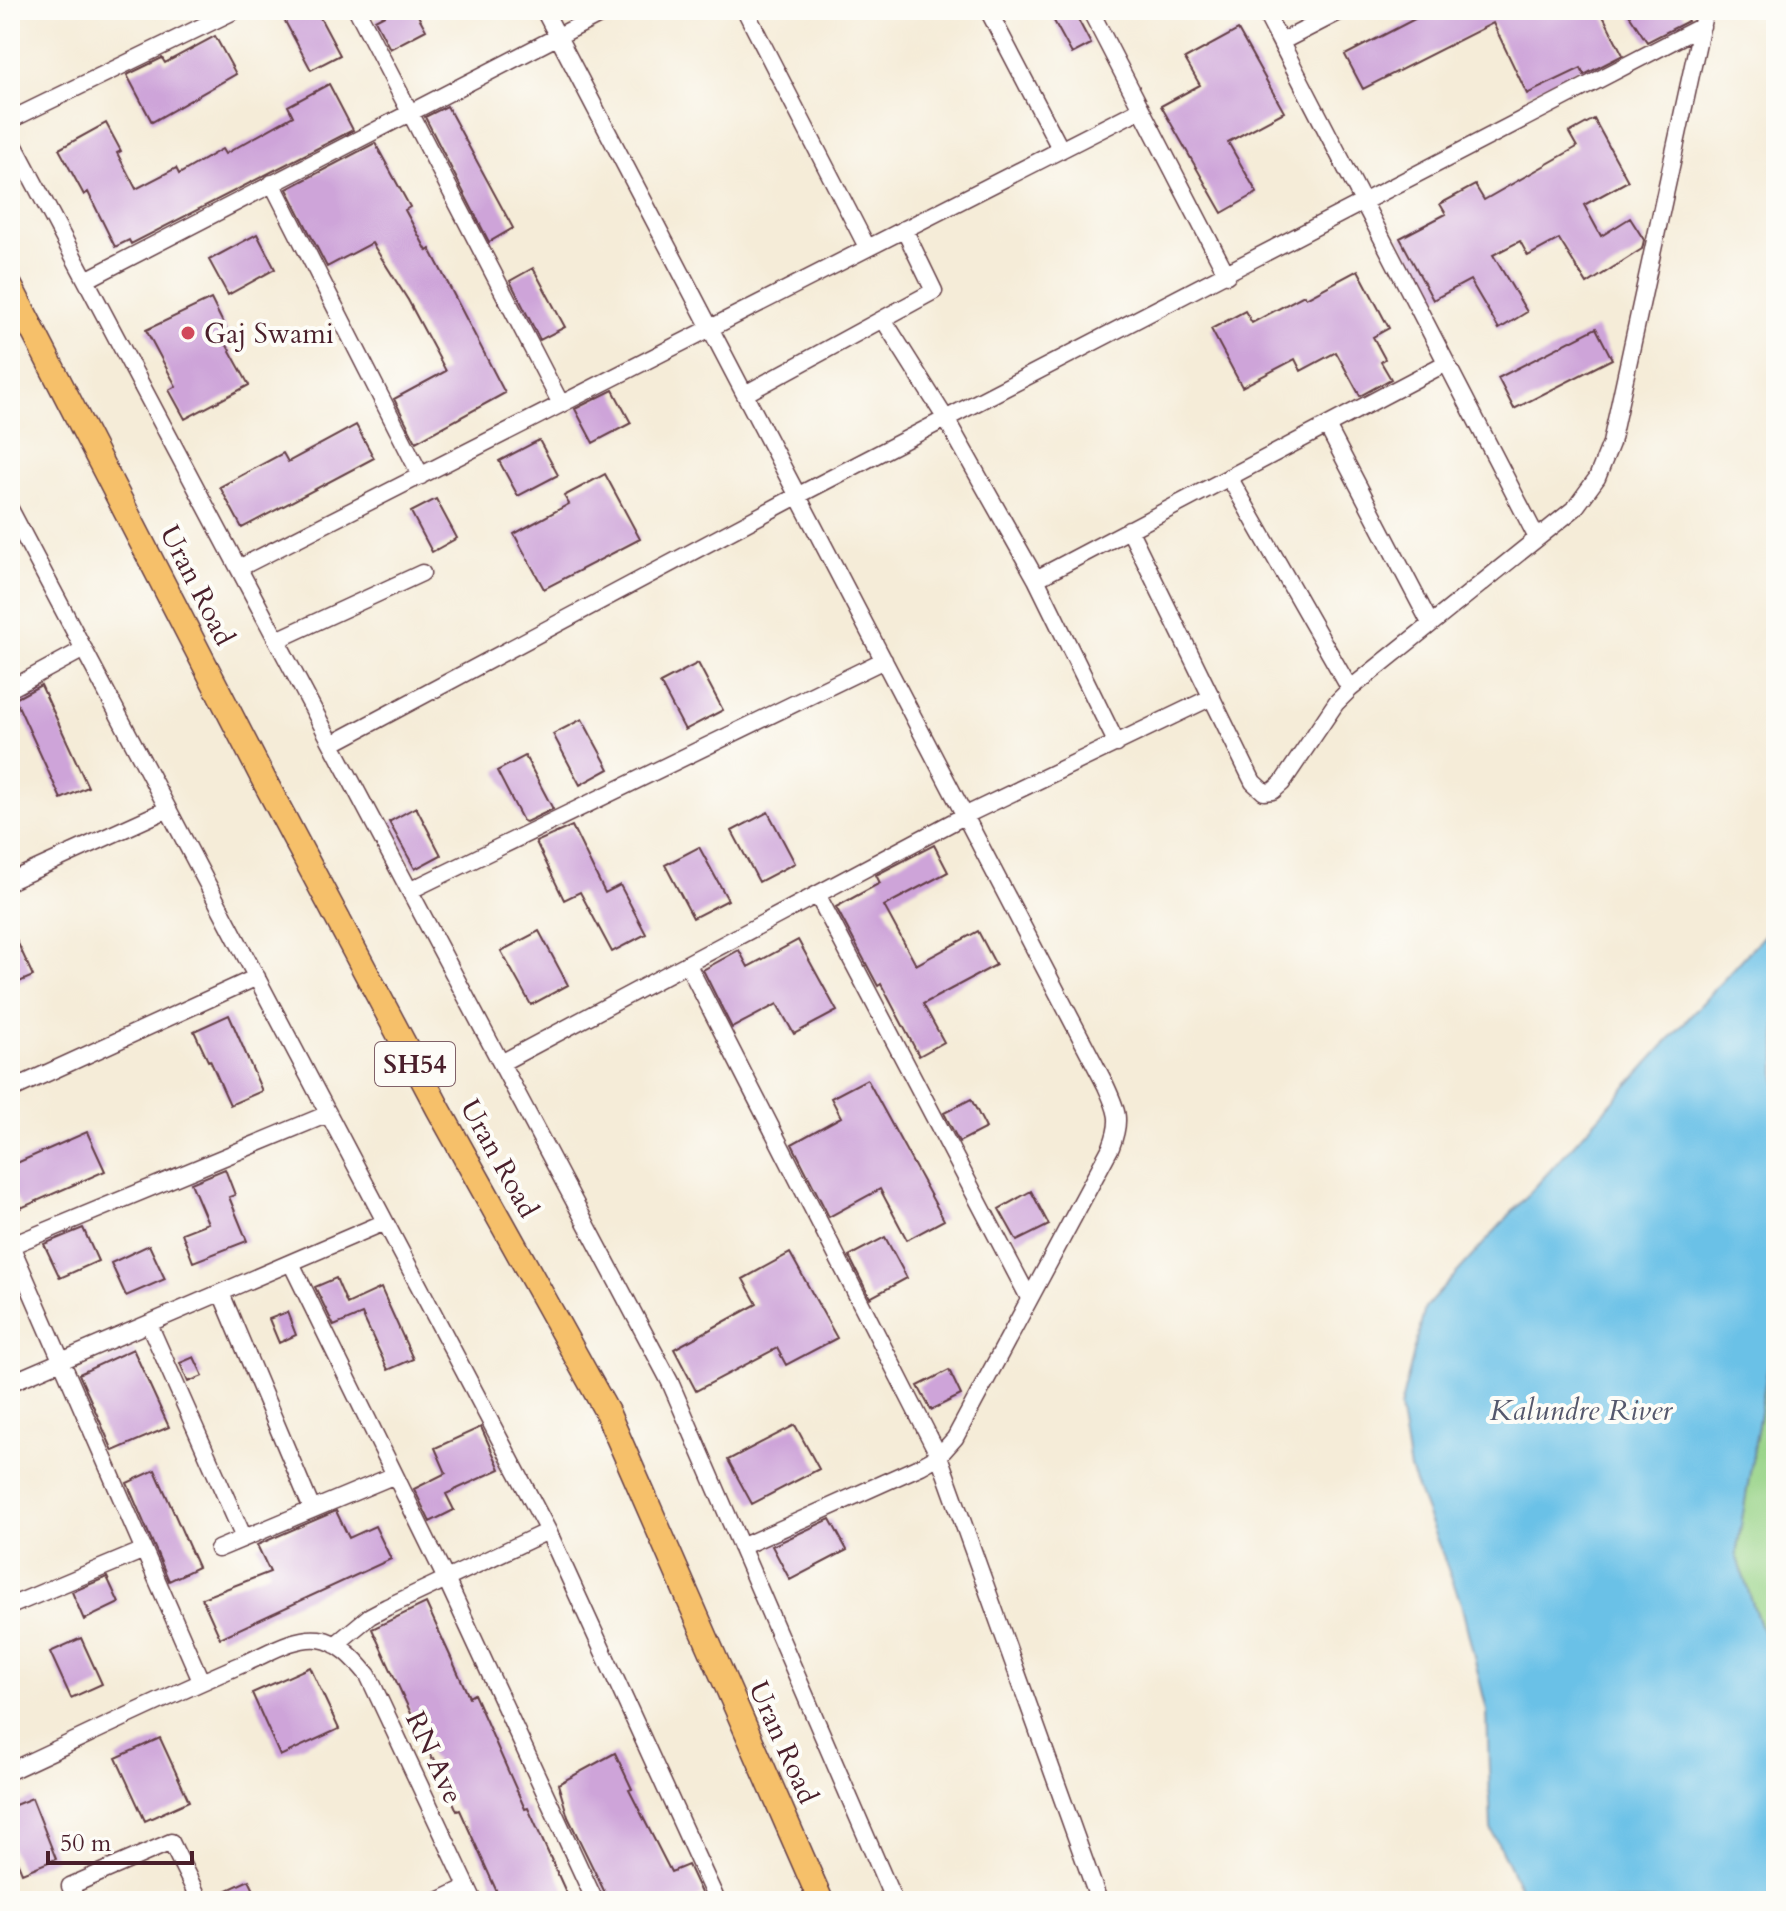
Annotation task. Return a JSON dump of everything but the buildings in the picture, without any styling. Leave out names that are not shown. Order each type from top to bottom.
[{"type":"main road","name":"Uran Road","points":[[10,286],[265,782],[418,1069],[607,1412],[821,1901]]},
{"type":"street","points":[[10,120],[236,10]]},
{"type":"street","points":[[357,10],[561,404]]},
{"type":"street","points":[[544,10],[1117,1109],[1119,1126],[1111,1147],[955,1438],[939,1456],[741,1547]]},
{"type":"street","points":[[86,280],[609,10]]},
{"type":"street","points":[[745,10],[867,247]]},
{"type":"street","points":[[988,10],[1061,150]]},
{"type":"street","points":[[1090,10],[1227,275]]},
{"type":"street","points":[[1264,10],[1537,538]]},
{"type":"street","points":[[1281,42],[1343,10]]},
{"type":"street","points":[[332,744],[797,496],[1364,203],[1703,18]]},
{"type":"street","points":[[1129,529],[1253,782],[1258,789],[1268,793],[1282,783],[1336,703],[1350,689],[1575,508],[1597,478],[1611,443],[1703,18]]},
{"type":"street","points":[[239,568],[1141,109]]},
{"type":"street","points":[[10,137],[670,1382],[892,1898]]},
{"type":"street","points":[[272,183],[421,476]]},
{"type":"street","points":[[745,394],[934,291],[904,229]]},
{"type":"street","points":[[883,319],[946,419],[1036,579],[1117,744]]},
{"type":"street","points":[[1036,579],[1446,363]]},
{"type":"street","points":[[1327,426],[1430,623]]},
{"type":"street","points":[[1229,477],[1350,689]]},
{"type":"street","points":[[10,509],[548,1531],[717,1901]]},
{"type":"street","points":[[277,640],[422,573]]},
{"type":"street","points":[[10,689],[84,649]]},
{"type":"street","points":[[411,890],[884,660]]},
{"type":"street","points":[[501,1063],[964,816],[1212,697]]},
{"type":"street","points":[[10,881],[168,809]]},
{"type":"street","points":[[818,896],[1029,1298]]},
{"type":"street","points":[[688,965],[939,1456],[1099,1901]]},
{"type":"street","points":[[10,1090],[257,977]]},
{"type":"street","points":[[201,1681],[10,1245],[328,1114]]},
{"type":"street","points":[[10,1383],[385,1222]]},
{"type":"street","points":[[291,1263],[446,1579],[595,1901]]},
{"type":"street","points":[[221,1293],[312,1509]]},
{"type":"street","points":[[149,1324],[244,1538]]},
{"type":"street","points":[[218,1549],[395,1475]]},
{"type":"street","points":[[10,1771],[201,1681],[300,1640],[319,1639],[335,1645],[370,1616],[548,1531]]},
{"type":"street","points":[[10,1606],[144,1550]]},
{"type":"street","name":"RN Ave","points":[[335,1645],[353,1657],[368,1675],[471,1894]]},
{"type":"street","points":[[77,1901],[70,1886],[171,1842],[200,1901]]},
{"type":"street","points":[[438,1901],[471,1894]]},
{"type":"green space","points":[[1776,1331],[1776,1672],[1736,1555]]},
{"type":"water","name":"Kalundre River","points":[[1776,922],[1776,1331],[1736,1555],[1776,1672],[1776,1901],[1526,1901],[1491,1829],[1487,1711],[1461,1603],[1410,1470],[1400,1408],[1425,1308]]},
{"type":"place","name":"Gaj Swami","points":[[188,333]]}]
